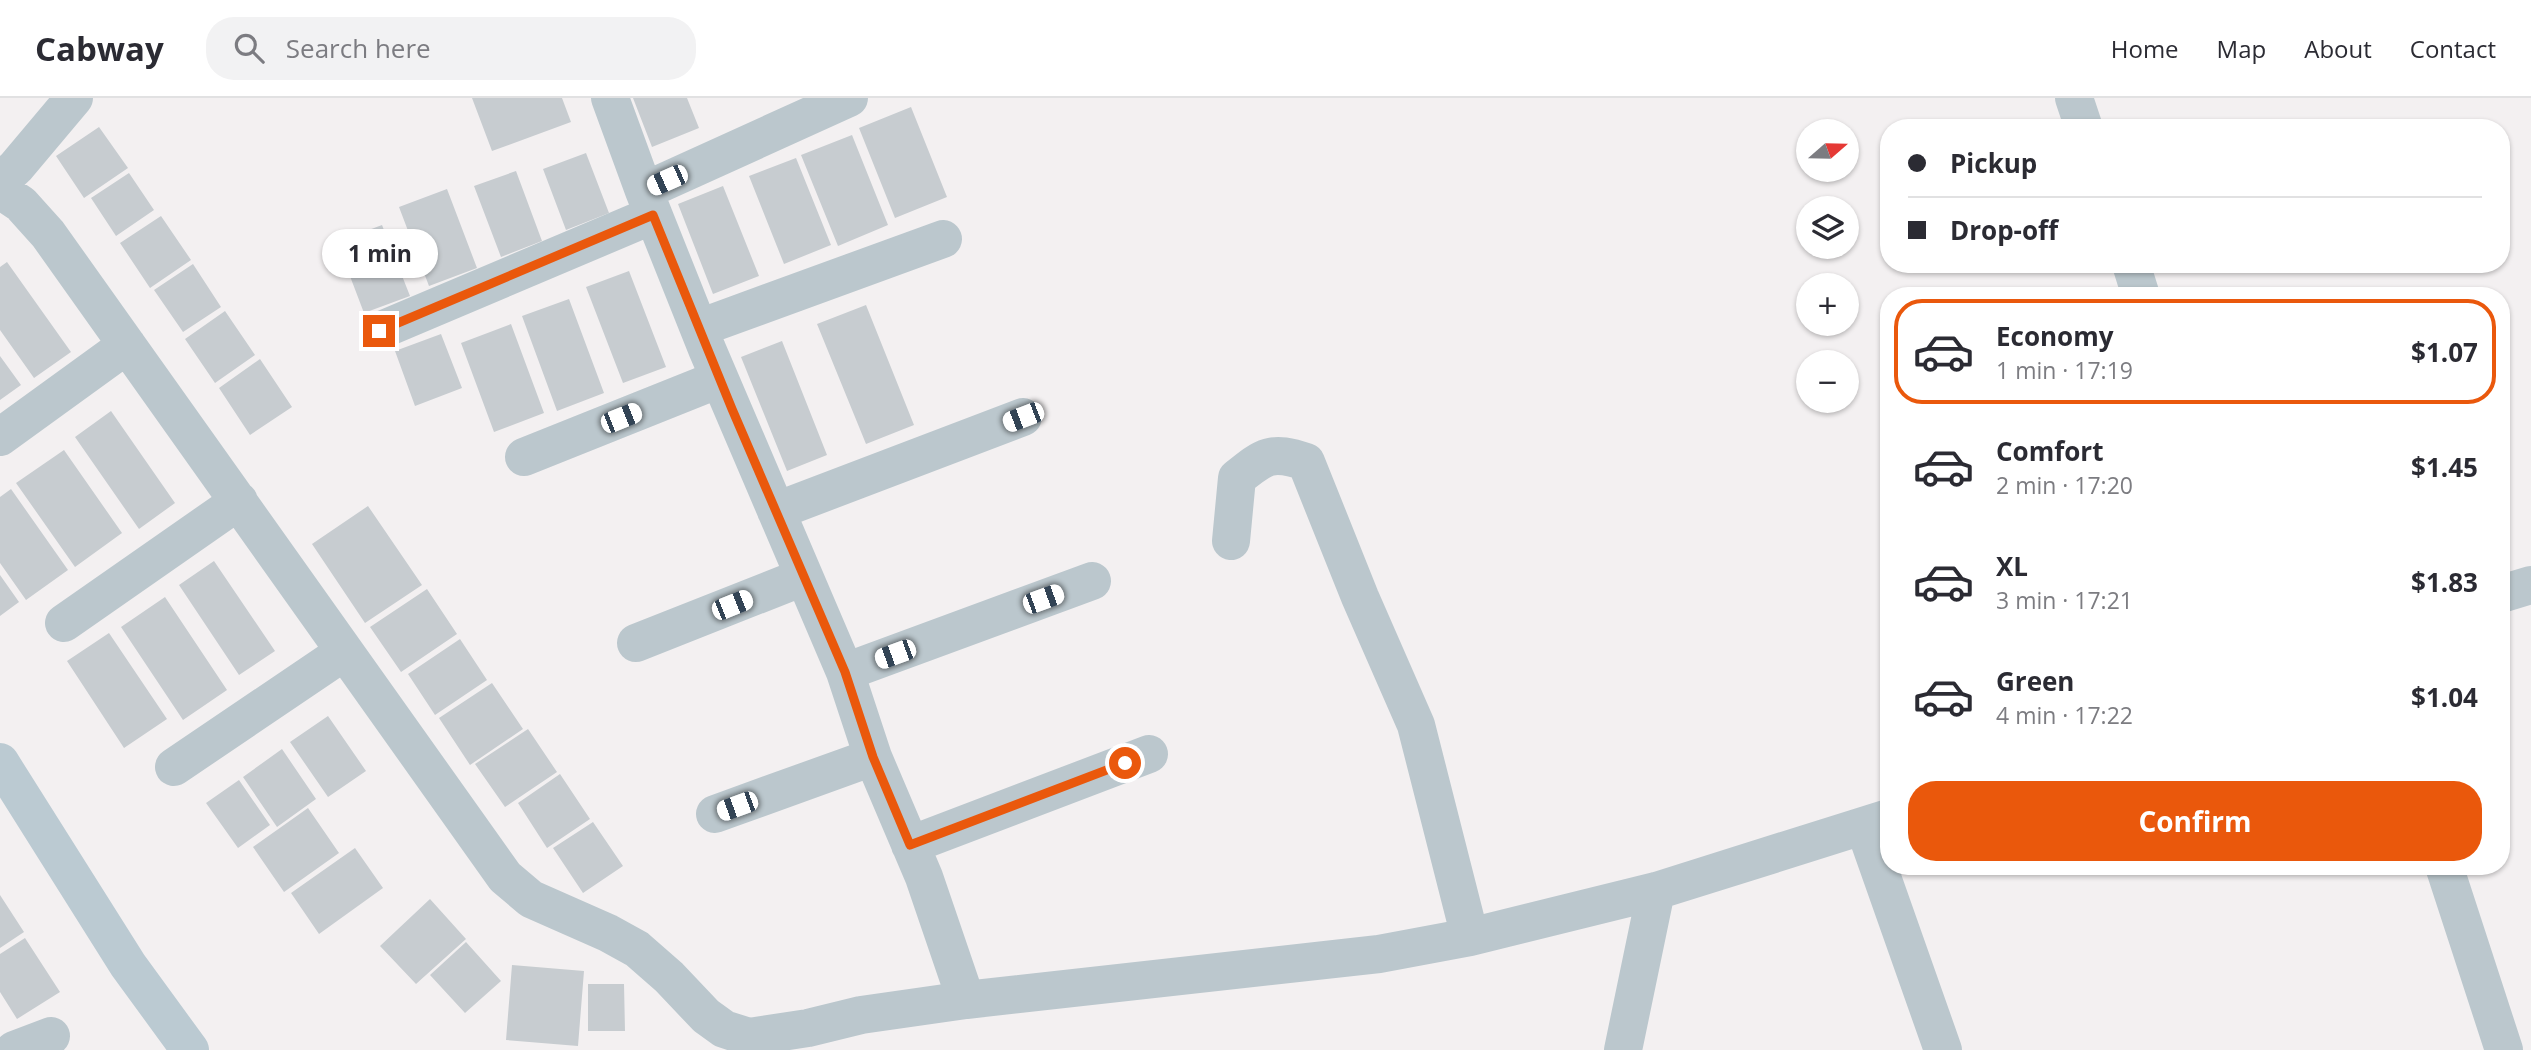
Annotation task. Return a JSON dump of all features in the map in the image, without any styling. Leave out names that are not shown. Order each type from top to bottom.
[{"type":"main road","points":[[0,762],[128,965],[190,1050]]},
{"type":"street","points":[[0,183],[74,98]]},
{"type":"street","points":[[610,98],[648,203],[719,379],[845,672],[873,757],[924,877],[966,1000]]},
{"type":"street","points":[[379,331],[648,203],[849,98]]},
{"type":"street","points":[[2074,98],[2081,119]]},
{"type":"street","points":[[0,190],[21,204],[48,234],[505,877],[531,898],[637,949],[669,977],[706,1016],[749,1044],[861,1015],[966,1000],[1367,956],[1469,937],[1656,891],[1876,822]]},
{"type":"street","points":[[699,328],[943,239]]},
{"type":"street","points":[[0,437],[127,345]]},
{"type":"street","points":[[524,457],[719,379]]},
{"type":"street","points":[[776,510],[1023,417]]},
{"type":"street","points":[[1231,541],[1237,478],[1262,458],[1286,456],[1306,462],[1360,597],[1416,725],[1469,937]]},
{"type":"street","points":[[64,623],[239,501]]},
{"type":"street","points":[[636,643],[803,576]]},
{"type":"street","points":[[845,672],[1092,581]]},
{"type":"street","points":[[2510,591],[2531,585]]},
{"type":"street","points":[[174,767],[344,652]]},
{"type":"street","points":[[910,845],[1149,754]]},
{"type":"street","points":[[715,814],[873,757]]},
{"type":"street","points":[[1892,875],[1943,1050]]},
{"type":"street","points":[[2447,875],[2504,1050]]},
{"type":"street","points":[[1623,1050],[1656,891]]},
{"type":"street","points":[[13,1050],[51,1036]]},
{"type":"building","points":[[472,98],[562,98],[571,122],[492,151]]},
{"type":"building","points":[[633,98],[687,98],[699,128],[652,147]]},
{"type":"building","points":[[911,107],[947,197],[895,218],[859,128]]},
{"type":"building","points":[[99,127],[128,168],[84,198],[56,156]]},
{"type":"building","points":[[852,135],[888,225],[838,246],[801,155]]},
{"type":"building","points":[[586,153],[609,213],[566,230],[543,169]]},
{"type":"building","points":[[796,158],[831,245],[784,264],[749,176]]},
{"type":"building","points":[[516,171],[542,241],[501,257],[474,186]]},
{"type":"building","points":[[129,173],[154,210],[116,236],[91,198]]},
{"type":"building","points":[[723,186],[759,276],[713,294],[678,204]]},
{"type":"building","points":[[447,189],[477,268],[429,286],[399,207]]},
{"type":"building","points":[[161,216],[191,260],[150,288],[120,243]]},
{"type":"building","points":[[382,225],[410,296],[364,313],[337,242]]},
{"type":"building","points":[[7,262],[71,352],[34,378],[0,330],[0,267]]},
{"type":"building","points":[[193,264],[221,307],[183,332],[154,290]]},
{"type":"building","points":[[629,271],[666,367],[623,383],[586,287]]},
{"type":"building","points":[[569,299],[604,393],[557,411],[522,316]]},
{"type":"building","points":[[866,305],[914,425],[866,444],[817,324]]},
{"type":"building","points":[[225,311],[255,355],[215,383],[185,339]]},
{"type":"building","points":[[511,324],[544,413],[494,432],[461,343]]},
{"type":"building","points":[[441,334],[462,388],[415,406],[395,351]]},
{"type":"building","points":[[782,341],[827,455],[787,471],[741,357]]},
{"type":"building","points":[[0,356],[21,385],[0,400]]},
{"type":"building","points":[[260,359],[292,407],[250,435],[219,388]]},
{"type":"building","points":[[111,411],[175,503],[139,529],[75,437]]},
{"type":"building","points":[[64,450],[122,533],[75,567],[16,483]]},
{"type":"building","points":[[11,489],[68,570],[26,600],[0,563],[0,497]]},
{"type":"building","points":[[368,506],[422,585],[365,623],[312,544]]},
{"type":"building","points":[[214,561],[275,651],[239,675],[179,585]]},
{"type":"building","points":[[0,575],[19,602],[0,616]]},
{"type":"building","points":[[427,589],[457,634],[401,672],[370,627]]},
{"type":"building","points":[[165,597],[227,690],[183,720],[121,627]]},
{"type":"building","points":[[109,633],[167,719],[124,748],[67,661]]},
{"type":"building","points":[[460,639],[487,680],[435,715],[408,674]]},
{"type":"building","points":[[492,683],[523,729],[470,765],[439,718]]},
{"type":"building","points":[[328,716],[366,771],[328,797],[290,742]]},
{"type":"building","points":[[528,729],[557,772],[505,807],[475,764]]},
{"type":"building","points":[[282,749],[316,799],[277,827],[243,777]]},
{"type":"building","points":[[560,774],[590,819],[547,848],[518,803]]},
{"type":"building","points":[[239,780],[270,825],[238,848],[206,803]]},
{"type":"building","points":[[308,808],[339,853],[284,892],[253,847]]},
{"type":"building","points":[[593,822],[623,866],[583,893],[553,848]]},
{"type":"building","points":[[355,848],[383,888],[319,934],[291,893]]},
{"type":"building","points":[[0,895],[24,932],[0,948]]},
{"type":"building","points":[[430,899],[466,939],[416,984],[380,946]]},
{"type":"building","points":[[25,938],[60,992],[17,1019],[0,992],[0,954]]},
{"type":"building","points":[[466,942],[501,981],[465,1013],[430,975]]},
{"type":"building","points":[[512,965],[584,971],[578,1046],[506,1040]]},
{"type":"building","points":[[588,984],[624,984],[625,1031],[588,1031]]},
{"type":"route","points":[[379,331],[653,215],[732,409],[845,672],[873,757],[910,845],[1125,763]]}]
